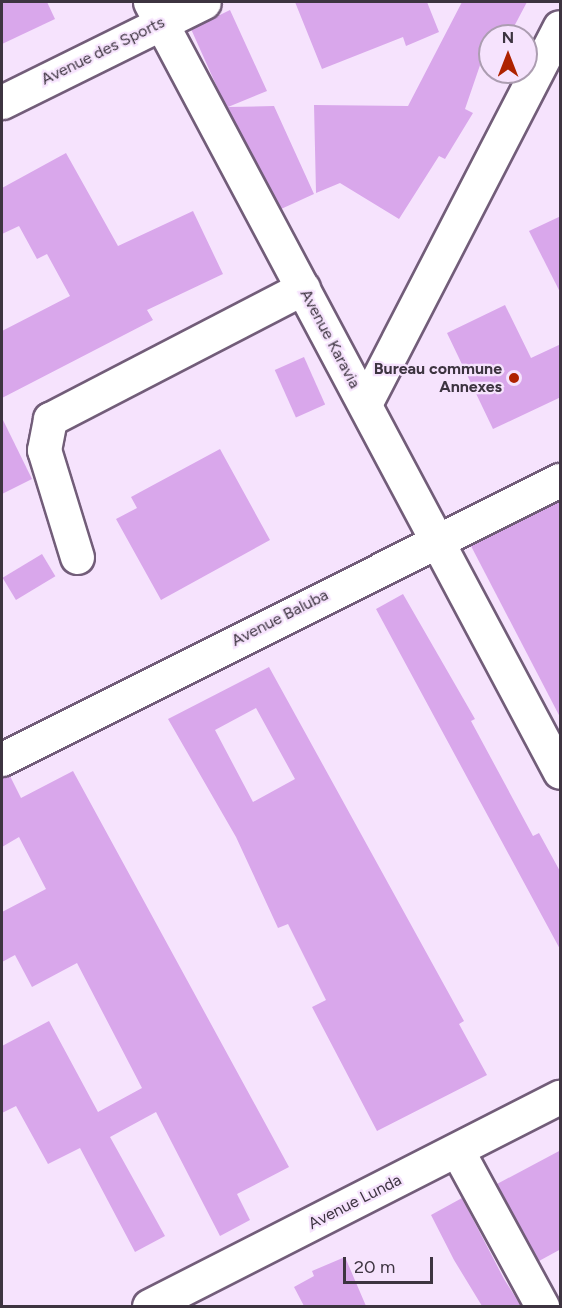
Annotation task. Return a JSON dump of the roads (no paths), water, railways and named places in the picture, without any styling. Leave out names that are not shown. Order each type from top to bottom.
[{"type":"street","name":"Avenue des Sports","points":[[2,102],[155,11],[204,2]]},
{"type":"street","name":"Avenue Karavia","points":[[155,11],[561,772]]},
{"type":"street","points":[[365,404],[561,27]]},
{"type":"street","points":[[77,557],[44,450],[50,419],[303,288]]},
{"type":"street","name":"Avenue Baluba","points":[[2,759],[436,539],[561,480]]},
{"type":"street","name":"Avenue Lunda","points":[[149,1306],[561,1097]]},
{"type":"street","points":[[457,1150],[542,1306]]},
{"type":"place","name":"Bureau commune Annexes","points":[[514,378]]}]
